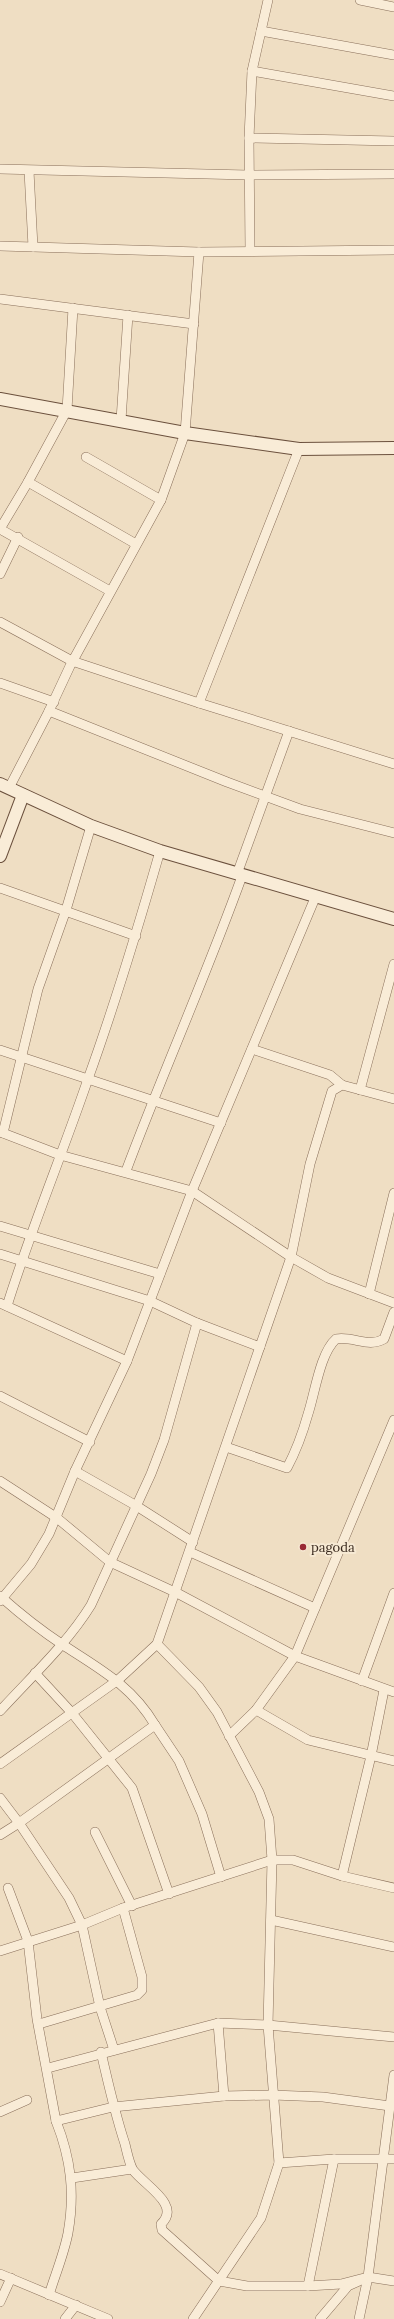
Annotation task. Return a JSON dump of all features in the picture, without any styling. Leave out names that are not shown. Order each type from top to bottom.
[{"type":"street","points":[[250,251],[248,175],[252,71],[268,0]]},
{"type":"street","points":[[360,0],[394,7]]},
{"type":"street","points":[[261,31],[394,55]]},
{"type":"street","points":[[252,71],[394,96]]},
{"type":"street","points":[[249,138],[394,141]]},
{"type":"street","points":[[0,169],[29,171],[248,175],[394,174]]},
{"type":"street","points":[[29,171],[32,247]]},
{"type":"street","points":[[0,246],[199,252],[394,250]]},
{"type":"street","points":[[199,252],[185,433],[161,500],[72,661],[54,702],[4,786],[91,826],[160,851],[315,898],[394,919]]},
{"type":"street","points":[[0,299],[194,324]]},
{"type":"street","points":[[73,308],[67,410],[28,482],[0,528],[18,537],[110,592]]},
{"type":"street","points":[[121,420],[128,315]]},
{"type":"street","points":[[0,399],[67,410],[185,433],[299,449],[394,448]]},
{"type":"street","points":[[199,703],[299,449]]},
{"type":"street","points":[[86,456],[161,500]]},
{"type":"street","points":[[28,482],[136,544]]},
{"type":"street","points":[[0,574],[18,537]]},
{"type":"street","points":[[0,622],[72,661],[289,732],[394,764]]},
{"type":"street","points":[[0,683],[54,702]]},
{"type":"street","points":[[49,711],[300,809],[394,833]]},
{"type":"street","points":[[126,1171],[152,1101],[210,964],[289,732]]},
{"type":"street","points":[[0,856],[23,795]]},
{"type":"street","points":[[91,826],[66,910],[38,989],[23,1056],[2,1133],[60,1155],[126,1171],[192,1191],[290,1257],[328,1278],[394,1303]]},
{"type":"street","points":[[127,1361],[4,1305],[88,1079],[136,936],[160,851]]},
{"type":"street","points":[[0,888],[66,910],[136,936]]},
{"type":"street","points":[[221,1877],[202,1814],[179,1760],[148,1713],[118,1680],[62,1644],[1,1598],[32,1564],[57,1518],[75,1471],[127,1361],[192,1191],[315,898]]},
{"type":"street","points":[[360,1090],[394,964]]},
{"type":"street","points":[[252,1049],[330,1075],[342,1085],[394,1099]]},
{"type":"street","points":[[0,1050],[23,1056],[220,1123]]},
{"type":"street","points":[[0,1764],[118,1680],[158,1644],[290,1257],[310,1164],[332,1091],[342,1085]]},
{"type":"street","points":[[369,1294],[394,1193]]},
{"type":"street","points":[[0,1226],[160,1274]]},
{"type":"street","points":[[0,1254],[150,1302],[197,1323],[260,1347]]},
{"type":"street","points":[[226,1447],[287,1468],[293,1457],[308,1414],[326,1352],[336,1339],[354,1339],[367,1343],[384,1339],[394,1312]]},
{"type":"street","points":[[0,1711],[62,1644],[81,1621],[91,1605],[135,1505],[151,1474],[164,1440],[197,1323]]},
{"type":"street","points":[[0,1396],[90,1442]]},
{"type":"street","points":[[229,1736],[256,1710],[295,1656],[393,1424]]},
{"type":"street","points":[[75,1471],[135,1505],[193,1542]]},
{"type":"street","points":[[0,1481],[57,1518],[110,1562],[176,1593],[295,1656],[362,1682],[394,1692]]},
{"type":"street","points":[[190,1552],[315,1608]]},
{"type":"street","points":[[362,1682],[394,1593]]},
{"type":"street","points":[[158,1644],[199,1687],[217,1712],[260,1792],[269,1819],[272,1860],[268,2024],[279,2163],[261,2218],[192,2319]]},
{"type":"street","points":[[35,1673],[72,1713],[110,1758],[132,1788],[169,1894]]},
{"type":"street","points":[[342,1876],[371,1756],[384,1690]]},
{"type":"street","points":[[256,1710],[308,1740],[394,1761]]},
{"type":"street","points":[[0,1835],[20,1824],[155,1725]]},
{"type":"street","points":[[0,1798],[20,1824],[69,1898],[82,1925],[100,2007],[114,2050]]},
{"type":"street","points":[[39,2024],[137,1995],[142,1990],[142,1977],[128,1907],[95,1832]]},
{"type":"street","points":[[0,1951],[82,1925],[128,1907],[272,1860],[293,1860],[342,1876],[394,1888]]},
{"type":"street","points":[[8,1888],[28,1941],[39,2024],[48,2068],[56,2121],[67,2148],[72,2178],[68,2233],[49,2295]]},
{"type":"street","points":[[271,1920],[394,1946]]},
{"type":"street","points":[[218,2022],[224,2096]]},
{"type":"street","points":[[48,2068],[101,2052],[114,2050],[218,2022],[268,2024],[394,2037]]},
{"type":"street","points":[[101,2052],[113,2107],[132,2169],[143,2183],[163,2200],[169,2212],[168,2217],[161,2224],[162,2230],[219,2281],[247,2286],[308,2286],[341,2284],[368,2278],[394,2281]]},
{"type":"street","points":[[359,2319],[368,2278],[389,2159],[390,2106],[394,2075]]},
{"type":"street","points":[[56,2121],[113,2107],[224,2096],[273,2095],[323,2097],[390,2106]]},
{"type":"street","points":[[0,2112],[27,2100]]},
{"type":"street","points":[[279,2163],[334,2159],[389,2159]]},
{"type":"street","points":[[308,2286],[334,2159]]},
{"type":"street","points":[[72,2178],[132,2169]]},
{"type":"street","points":[[0,2274],[108,2319]]},
{"type":"street","points":[[0,2302],[11,2278]]},
{"type":"street","points":[[320,2319],[348,2286],[368,2278]]},
{"type":"street","points":[[65,2319],[76,2305]]},
{"type":"place","name":"pagoda","points":[[303,1547]]}]
